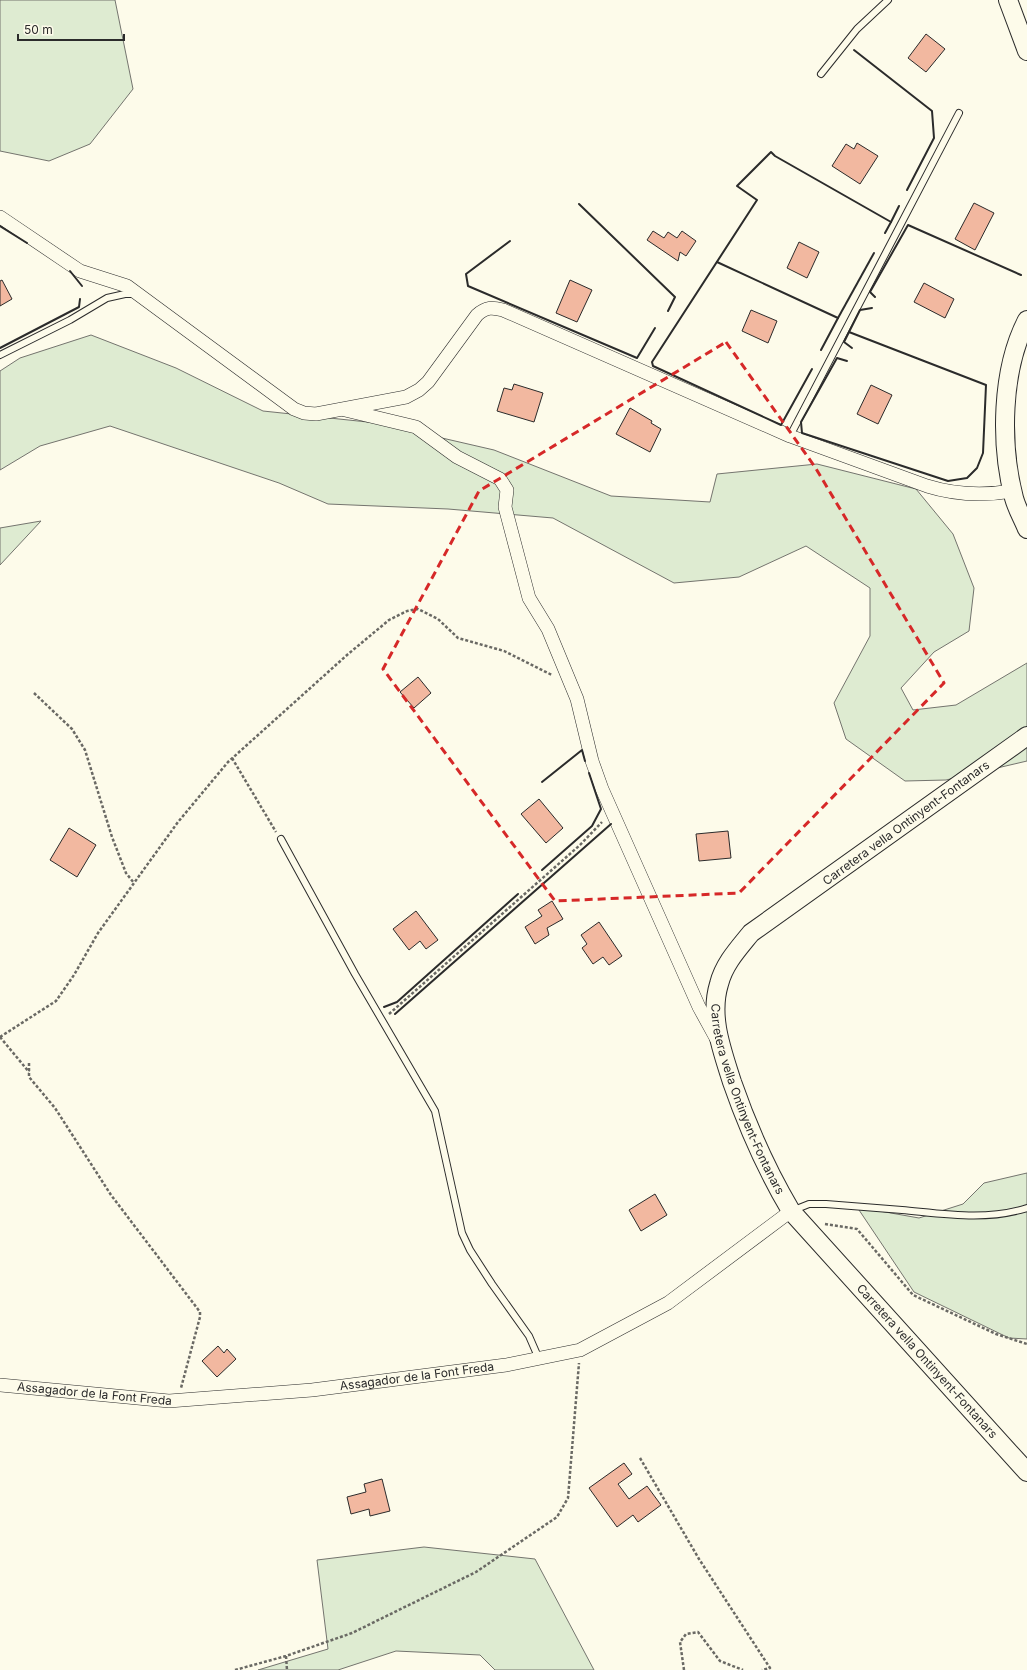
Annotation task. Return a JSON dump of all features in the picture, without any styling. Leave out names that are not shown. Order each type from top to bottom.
[{"type":"street","points":[[1008,0],[1027,52]]},
{"type":"street","points":[[0,217],[80,271],[127,286],[294,409],[304,413],[316,414],[406,396],[418,390],[428,382],[477,315],[484,309],[493,308],[503,310],[790,436],[946,492],[987,495],[1012,491]]},
{"type":"street","points":[[1027,320],[1021,334],[1011,370],[1005,411],[1008,465],[1012,491],[1027,529]]},
{"type":"street","points":[[339,409],[416,427],[457,457],[500,479],[507,490],[505,507],[529,598],[548,629],[577,699],[592,761],[612,812],[699,1008],[721,1047]]},
{"type":"street","name":"Carretera vella Ontinyent-Fontanars","points":[[1027,736],[751,933],[733,954],[726,967],[719,984],[716,1000],[716,1021],[721,1047],[748,1126],[768,1172],[791,1211],[1027,1472]]},
{"type":"street","name":"Assagador de la Font Freda","points":[[0,1385],[169,1401],[312,1390],[506,1365],[580,1350],[668,1303],[791,1211]]},
{"type":"lane","points":[[821,74],[857,29],[888,0]]},
{"type":"lane","points":[[790,436],[959,113]]},
{"type":"lane","points":[[0,355],[70,320],[108,298],[125,294],[140,295]]},
{"type":"lane","points":[[281,839],[355,974],[435,1112],[462,1233],[470,1250],[492,1284],[529,1336],[539,1359]]},
{"type":"lane","points":[[791,1211],[809,1204],[826,1204],[958,1216],[992,1216],[1010,1214],[1027,1208]]},
{"type":"path","points":[[29,1072],[0,1037],[56,1001],[74,975],[98,933],[178,822],[232,758],[346,655],[389,620],[406,611],[418,609],[438,619],[458,638],[504,651],[543,669],[572,687]]},
{"type":"path","points":[[34,693],[72,729],[85,750],[112,837],[126,873],[134,883]]},
{"type":"path","points":[[232,758],[281,839]]},
{"type":"path","points":[[382,1020],[580,845],[612,812]]},
{"type":"path","points":[[29,1063],[29,1077],[55,1108],[111,1195],[200,1312],[200,1317],[178,1400]]},
{"type":"path","points":[[803,1225],[829,1224],[857,1229],[913,1295],[996,1334],[1027,1344]]},
{"type":"path","points":[[235,1670],[286,1656],[352,1633],[476,1572],[557,1517],[568,1498],[580,1350]]},
{"type":"path","points":[[640,1458],[699,1559],[771,1669],[762,1670]]},
{"type":"path","points":[[684,1670],[680,1642],[686,1634],[698,1632],[720,1661],[742,1670]]},
{"type":"path","points":[[286,1656],[287,1670]]},
{"type":"highlighted area","points":[[726,342],[815,467],[944,683],[739,893],[555,901],[383,669],[479,491]]},
{"type":"green space","points":[[0,0],[115,0],[133,89],[90,144],[49,161],[0,151]]},
{"type":"green space","points":[[91,335],[176,368],[263,411],[377,423],[494,450],[611,496],[710,502],[717,474],[817,464],[916,489],[953,534],[974,588],[969,631],[934,652],[901,688],[913,710],[956,705],[1027,663],[1027,761],[946,780],[905,781],[846,739],[834,703],[870,636],[870,588],[806,546],[739,577],[674,583],[553,518],[448,509],[328,504],[279,483],[110,426],[40,446],[0,470],[0,371],[20,358]]},
{"type":"green space","points":[[41,521],[0,565],[0,528]]},
{"type":"green space","points":[[1027,1173],[1027,1339],[1009,1338],[914,1292],[857,1207],[919,1218],[963,1204],[984,1183]]},
{"type":"green space","points":[[424,1547],[535,1559],[594,1670],[495,1670],[480,1655],[396,1651],[338,1670],[258,1670],[328,1649],[317,1560]]},
{"type":"building","points":[[926,34],[945,49],[926,72],[908,58]]},
{"type":"building","points":[[857,143],[878,156],[860,184],[832,166],[846,144],[854,149]]},
{"type":"building","points":[[974,203],[994,213],[975,250],[955,239]]},
{"type":"building","points":[[653,231],[664,238],[668,232],[677,238],[682,231],[696,241],[686,256],[680,252],[678,261],[647,240]]},
{"type":"building","points":[[799,242],[819,252],[807,278],[787,268]]},
{"type":"building","points":[[2,280],[12,299],[0,306],[0,281]]},
{"type":"building","points":[[570,280],[592,290],[577,322],[556,313]]},
{"type":"building","points":[[924,283],[954,299],[945,318],[914,302]]},
{"type":"building","points":[[751,310],[777,321],[768,343],[742,331]]},
{"type":"building","points":[[514,384],[543,393],[534,422],[497,411],[504,388],[512,390]]},
{"type":"building","points":[[871,385],[892,395],[878,424],[857,414]]},
{"type":"building","points":[[630,408],[652,421],[651,423],[661,429],[650,452],[616,434]]},
{"type":"building","points":[[418,677],[431,693],[414,708],[400,692]]},
{"type":"building","points":[[539,799],[563,828],[546,843],[521,814]]},
{"type":"building","points":[[69,828],[96,845],[77,877],[50,860]]},
{"type":"building","points":[[728,831],[731,858],[699,861],[696,834]]},
{"type":"building","points":[[552,901],[563,919],[547,928],[549,935],[535,944],[525,927],[542,916],[538,910]]},
{"type":"building","points":[[416,911],[438,940],[426,949],[420,941],[409,950],[393,929]]},
{"type":"building","points":[[599,922],[622,956],[609,965],[603,957],[593,964],[582,948],[587,944],[581,935]]},
{"type":"building","points":[[655,1194],[667,1215],[641,1231],[629,1210]]},
{"type":"building","points":[[218,1346],[224,1353],[227,1349],[236,1359],[217,1377],[202,1361]]},
{"type":"building","points":[[624,1463],[632,1474],[618,1484],[629,1499],[647,1486],[661,1505],[638,1522],[633,1515],[617,1527],[589,1488]]},
{"type":"building","points":[[382,1479],[390,1511],[370,1516],[369,1509],[351,1514],[347,1497],[366,1492],[364,1484]]},
{"type":"wall","points":[[854,50],[932,111],[934,138],[907,190]]},
{"type":"wall","points":[[812,369],[781,425],[653,366],[652,362],[757,200],[737,186],[771,152],[775,156],[891,222],[885,233]]},
{"type":"wall","points":[[579,204],[675,297],[668,311]]},
{"type":"wall","points":[[891,222],[899,206]]},
{"type":"wall","points":[[875,297],[870,292],[908,225],[1021,275]]},
{"type":"wall","points":[[0,226],[27,243]]},
{"type":"wall","points":[[510,241],[466,274],[468,286],[637,358],[655,328]]},
{"type":"wall","points":[[838,318],[874,253]]},
{"type":"wall","points":[[717,262],[838,318],[821,350]]},
{"type":"wall","points":[[70,271],[82,286]]},
{"type":"wall","points":[[0,348],[79,307],[80,299]]},
{"type":"wall","points":[[849,332],[860,310],[872,308]]},
{"type":"wall","points":[[847,361],[837,358],[801,422],[802,433],[948,481],[967,478],[977,468],[983,453],[986,385],[849,332],[844,342],[852,348]]},
{"type":"wall","points":[[542,782],[582,750],[585,761]]},
{"type":"wall","points":[[542,870],[592,826],[601,809],[589,773]]},
{"type":"wall","points":[[395,1014],[611,824]]},
{"type":"wall","points":[[384,1007],[397,1002],[518,894]]}]
